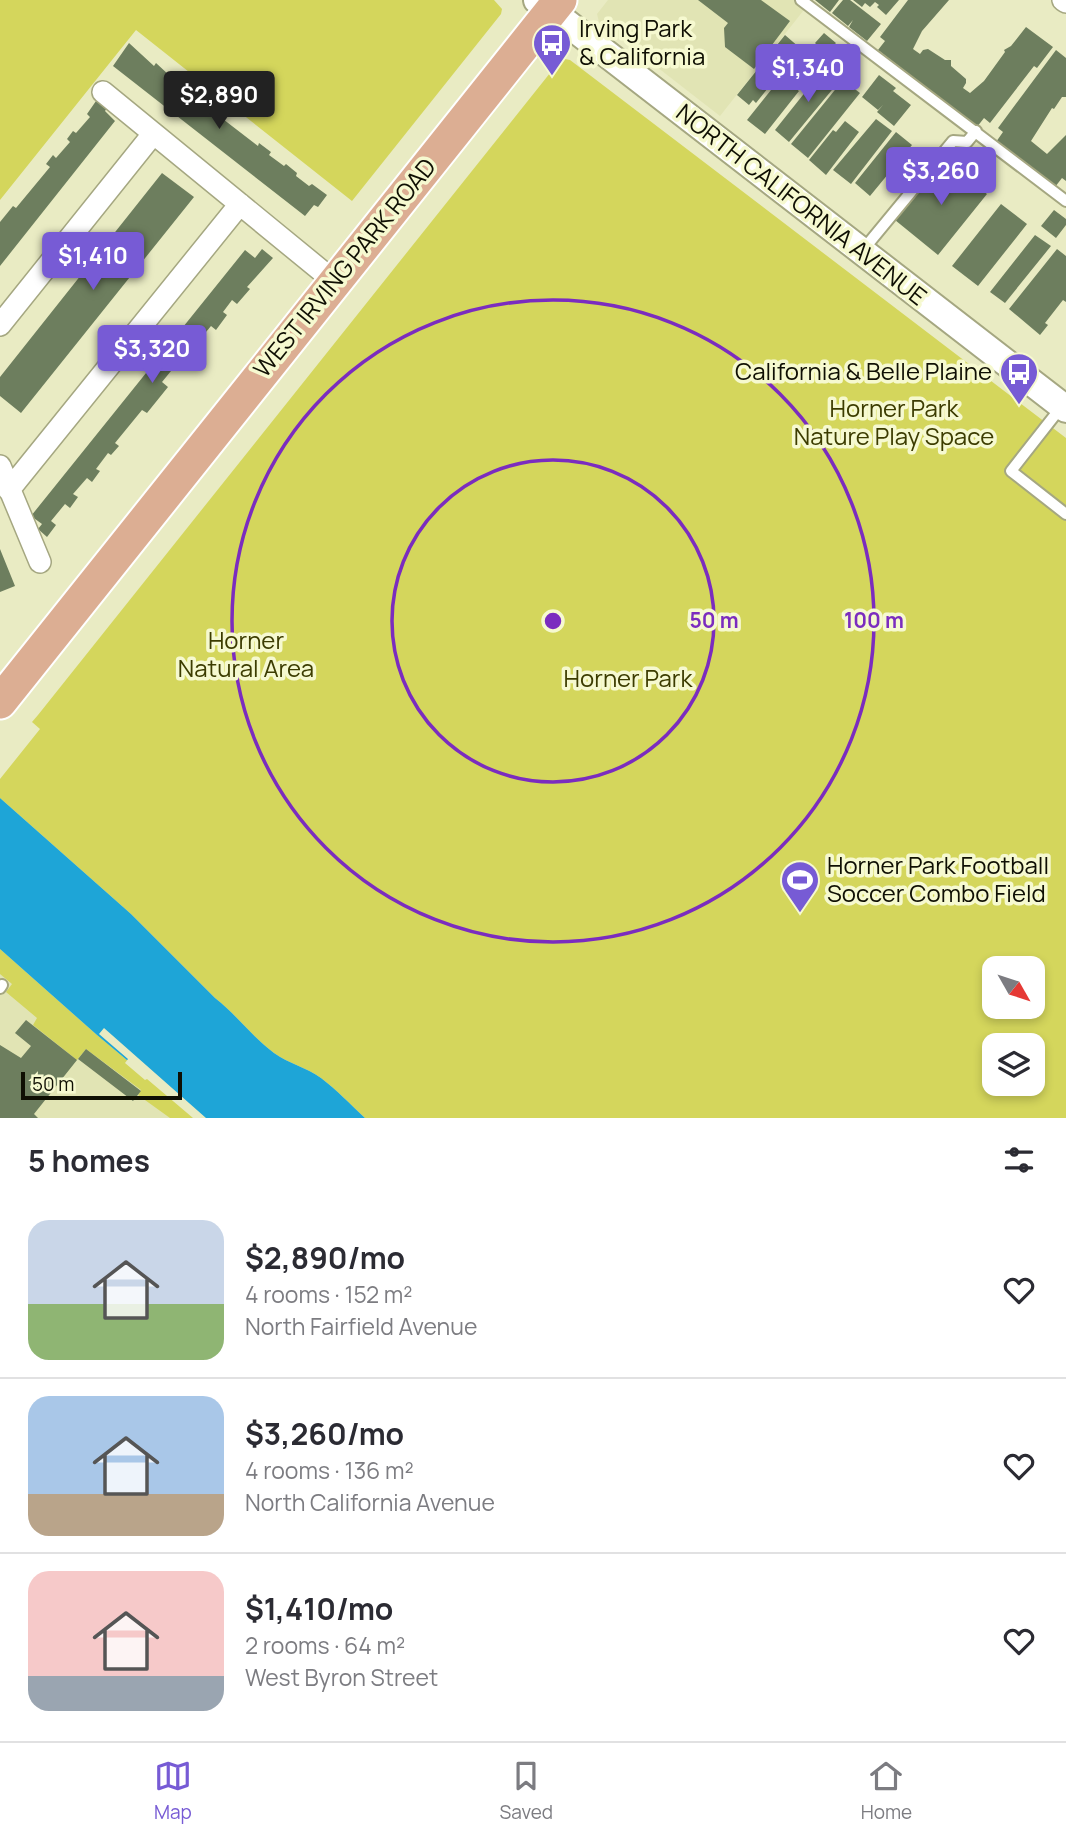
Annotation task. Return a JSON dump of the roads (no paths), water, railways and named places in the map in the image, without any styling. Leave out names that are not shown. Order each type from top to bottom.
[{"type":"main road","name":"WEST IRVING PARK ROAD","points":[[0,702],[335,282],[549,4]]},
{"type":"street","name":"NORTH CALIFORNIA AVENUE","points":[[549,4],[862,251],[1065,405]]},
{"type":"street","points":[[103,92],[335,282]]},
{"type":"street","points":[[0,325],[153,134]]},
{"type":"street","points":[[9,490],[240,204]]},
{"type":"street","points":[[0,466],[40,562]]},
{"type":"lane","points":[[801,0],[1066,201]]},
{"type":"lane","points":[[862,251],[953,141],[967,142],[976,131]]},
{"type":"lane","points":[[1065,405],[1011,471],[1066,514]]},
{"type":"water","points":[[0,798],[131,914],[266,1047],[321,1078],[365,1118],[196,1118],[97,1035],[0,949]]},
{"type":"place","name":"Irving Park & California","points":[[552,77]]},
{"type":"place","name":"California & Belle Plaine","points":[[1019,406]]},
{"type":"place","name":"Horner Park Football Soccer Combo Field","points":[[800,914]]},
{"type":"park label","name":"Horner Park Nature Play Space","points":[[894,423]]},
{"type":"park label","name":"Horner Natural Area","points":[[246,655]]},
{"type":"park label","name":"Horner Park","points":[[628,679]]}]
